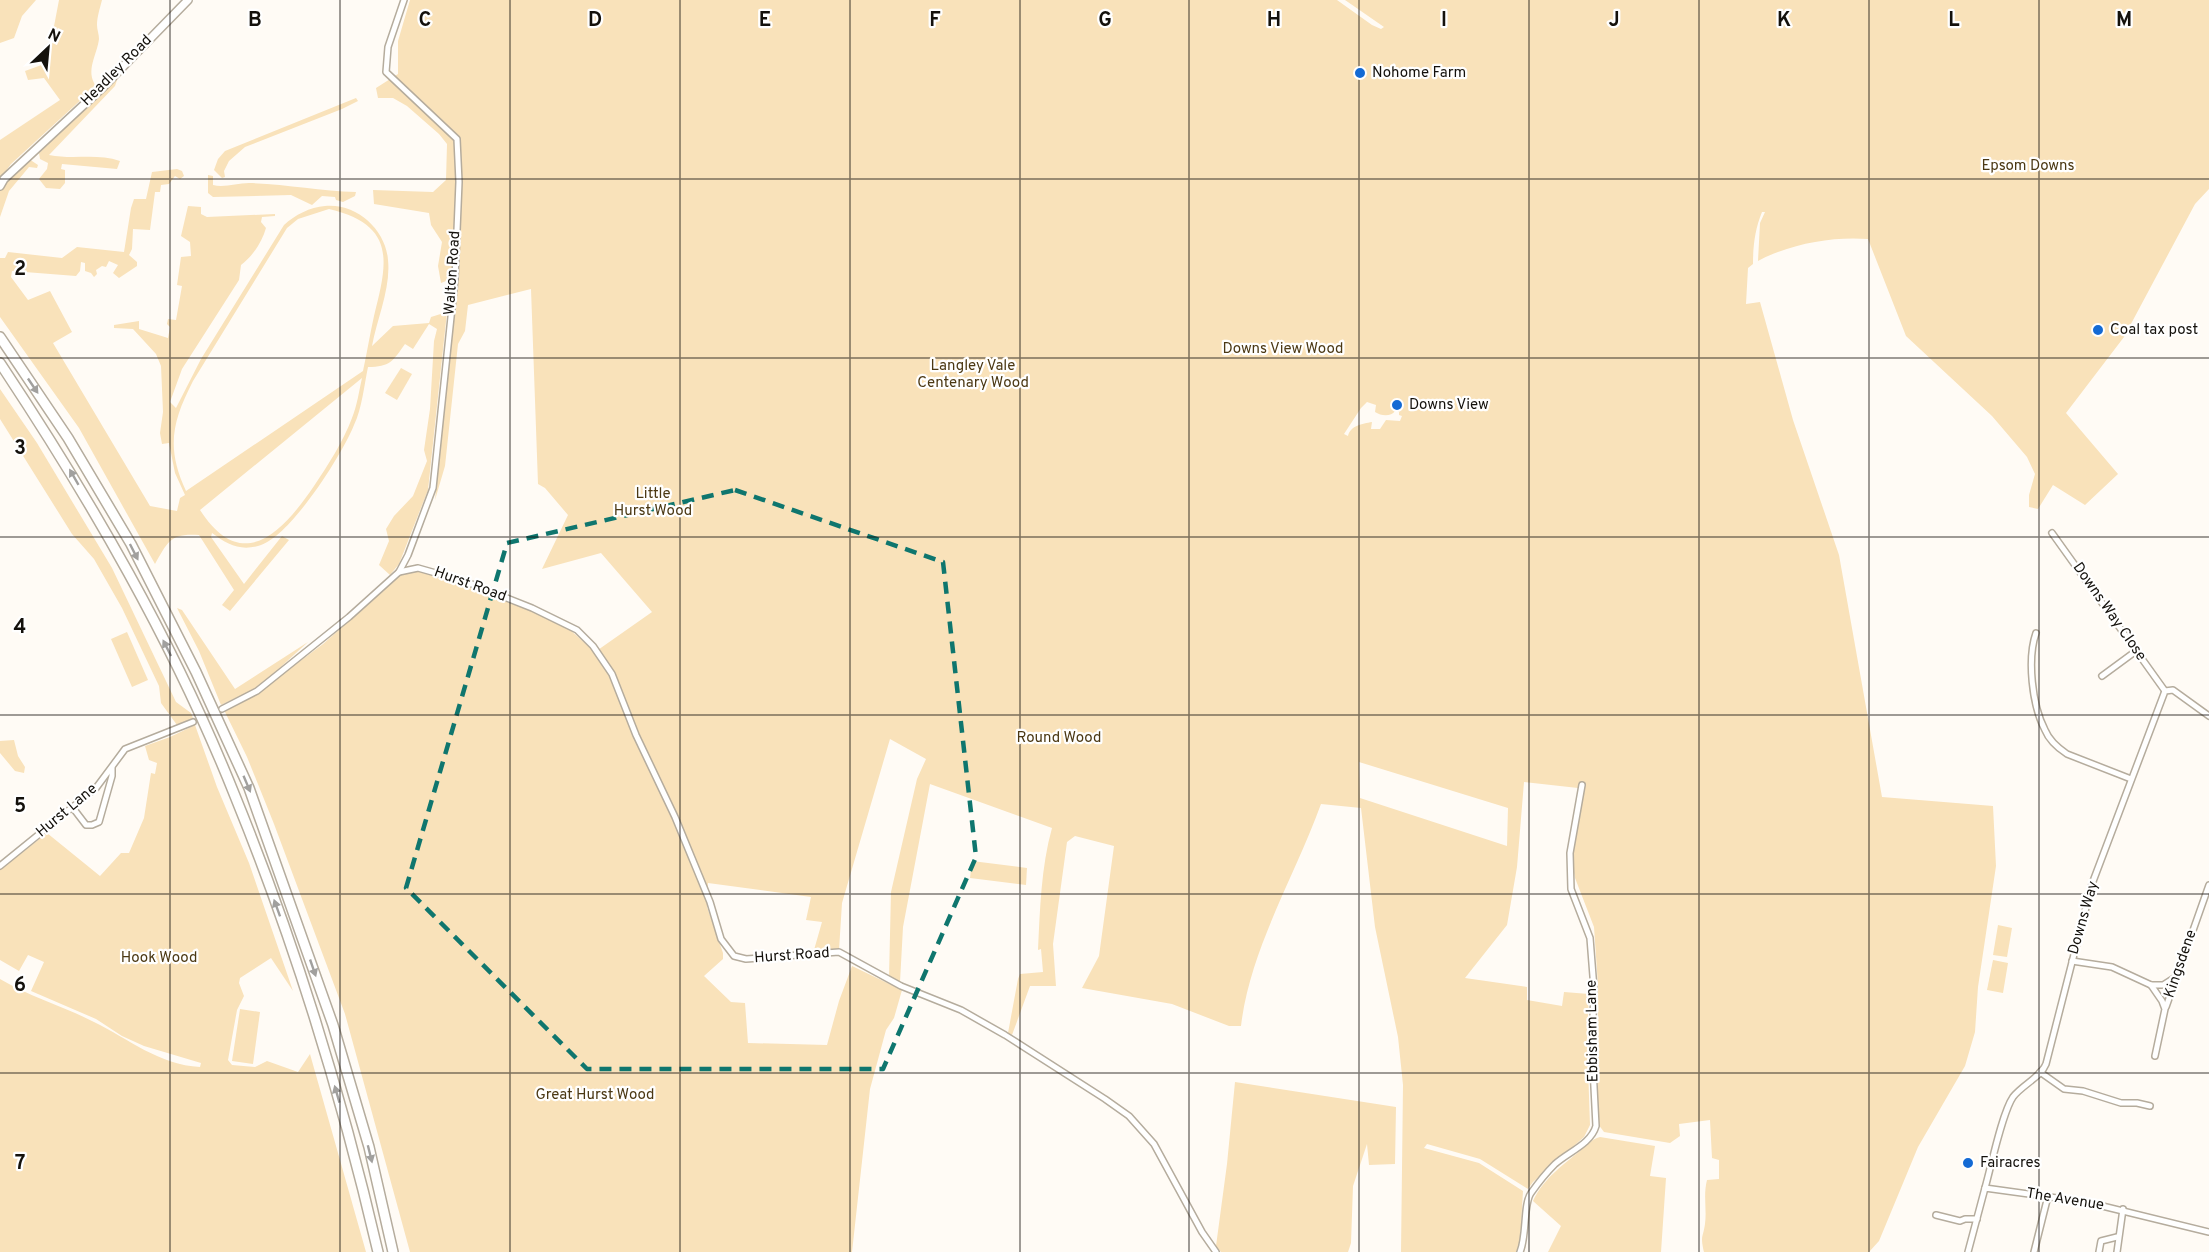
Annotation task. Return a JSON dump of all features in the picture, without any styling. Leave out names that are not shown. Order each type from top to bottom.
[{"type":"highway","points":[[0,337],[68,438],[131,544],[196,672],[249,788],[333,1024],[369,1147],[393,1252]]},
{"type":"highway","points":[[0,363],[57,448],[118,554],[183,679],[235,795],[281,918],[319,1033],[363,1187],[378,1252]]},
{"type":"street","name":"Headley Road","points":[[0,186],[4,179],[104,86],[188,0]]},
{"type":"street","name":"Walton Road","points":[[399,572],[434,488],[453,296],[459,182],[457,139],[386,72],[388,47],[404,0]]},
{"type":"street","name":"Downs Way Close","points":[[2052,533],[2165,691]]},
{"type":"street","points":[[408,555],[410,563],[418,568]]},
{"type":"street","name":"Hurst Road","points":[[399,572],[418,568],[458,578],[532,608],[577,630],[593,646],[612,674],[636,735],[675,817],[710,902],[721,939],[734,956],[746,959],[839,952],[901,986],[961,1010],[1005,1035],[1129,1116],[1154,1144],[1202,1232],[1216,1252]]},
{"type":"street","points":[[222,709],[257,691],[399,572]]},
{"type":"street","points":[[2036,633],[2031,654],[2033,691],[2044,729],[2058,747],[2067,754],[2132,779]]},
{"type":"street","points":[[2102,676],[2136,651]]},
{"type":"street","points":[[2165,691],[2173,690],[2209,716]]},
{"type":"street","name":"Downs Way","points":[[1985,1188],[2010,1103],[2026,1083],[2046,1064],[2092,884],[2165,691]]},
{"type":"street","name":"Hurst Lane","points":[[0,866],[96,788],[125,749],[193,722]]},
{"type":"street","points":[[73,808],[86,825],[99,822],[112,776],[112,766]]},
{"type":"street","name":"Ebbisham Lane","points":[[1520,1252],[1524,1244],[1529,1195],[1554,1164],[1588,1140],[1596,1126],[1592,1048],[1594,988],[1590,938],[1571,889],[1570,853],[1582,785]]},
{"type":"street","name":"Kingsdene","points":[[2154,1056],[2175,977],[2209,885]]},
{"type":"street","points":[[2072,961],[2112,967],[2151,985],[2163,985],[2175,977]]},
{"type":"street","points":[[2151,985],[2165,1009]]},
{"type":"street","points":[[2040,1071],[2064,1089],[2083,1091],[2121,1103],[2150,1106]]},
{"type":"street","points":[[1968,1252],[1985,1188]]},
{"type":"street","name":"The Avenue","points":[[1985,1188],[2123,1209],[2209,1232]]},
{"type":"street","points":[[2034,1252],[2048,1196]]},
{"type":"street","points":[[2117,1252],[2117,1237],[2123,1209]]},
{"type":"street","points":[[1936,1215],[1960,1221],[1977,1218]]},
{"type":"street","points":[[2099,1252],[2101,1241],[2117,1237]]},
{"type":"highlighted area","points":[[735,490],[943,562],[976,857],[883,1069],[587,1069],[406,888],[507,543]]},
{"type":"green space","points":[[0,0],[36,0],[22,16],[14,38],[0,43]]},
{"type":"green space","points":[[59,0],[102,0],[97,22],[99,39],[92,69],[96,86],[11,164],[0,179],[0,140],[60,100],[44,78],[28,80],[25,71],[47,63]]},
{"type":"green space","name":"Langley Vale Centenary Wood","points":[[410,0],[1337,0],[1381,29],[1384,27],[1345,0],[2209,0],[2209,189],[2195,204],[2124,337],[2066,413],[2118,474],[2085,505],[2053,485],[2038,509],[2029,507],[2029,495],[2035,474],[2027,457],[1992,416],[1906,336],[1868,239],[1854,238],[1811,243],[1783,250],[1758,261],[1760,223],[1765,212],[1762,212],[1758,225],[1753,264],[1748,268],[1746,304],[1760,302],[1793,420],[1839,555],[1882,797],[1993,806],[1996,866],[1978,987],[1975,1032],[1965,1066],[1918,1147],[1879,1241],[1869,1252],[1704,1252],[1702,1239],[1707,1180],[1719,1179],[1719,1160],[1712,1158],[1710,1120],[1679,1124],[1680,1136],[1670,1143],[1604,1132],[1598,1124],[1594,1092],[1598,1092],[1598,985],[1594,927],[1575,878],[1570,853],[1582,786],[1578,788],[1524,782],[1517,867],[1507,925],[1465,978],[1527,987],[1527,1000],[1562,1006],[1564,992],[1589,994],[1587,1038],[1590,1125],[1584,1137],[1528,1189],[1480,1159],[1427,1144],[1424,1148],[1479,1163],[1523,1191],[1520,1243],[1516,1252],[1401,1252],[1403,1085],[1398,1037],[1375,927],[1361,808],[1321,804],[1263,941],[1246,997],[1241,1026],[1229,1026],[1172,1004],[1082,988],[1099,956],[1114,846],[1075,836],[1067,842],[1053,944],[1056,986],[1030,986],[1012,1035],[1008,1033],[1020,974],[1043,972],[1041,949],[1038,950],[1040,904],[1045,858],[1052,828],[930,784],[903,927],[900,982],[889,977],[891,892],[917,779],[926,759],[890,739],[842,903],[839,950],[814,950],[822,922],[806,920],[811,897],[708,883],[707,907],[723,959],[704,976],[731,1002],[745,1003],[748,1043],[827,1045],[839,1001],[852,966],[902,990],[894,1018],[886,1030],[870,1089],[852,1252],[410,1252],[345,1014],[274,824],[247,757],[224,710],[252,697],[323,644],[402,574],[416,570],[434,574],[536,613],[568,628],[595,652],[652,612],[601,553],[542,569],[568,515],[545,488],[538,484],[531,289],[468,305],[465,331],[458,344],[445,466],[435,500],[457,279],[441,283],[438,266],[442,242],[431,225],[429,213],[374,204],[373,190],[433,192],[446,180],[447,144],[407,106],[393,98],[378,98],[376,88],[398,74],[398,41]],"holes":[[[1367,402],[1376,405],[1375,412],[1380,414],[1388,415],[1395,411],[1399,412],[1402,416],[1400,421],[1386,420],[1380,429],[1371,429],[1372,422],[1364,423],[1354,427],[1348,436],[1344,434]],[[1359,762],[1508,808],[1507,846],[1360,798]]]},
{"type":"green space","points":[[118,77],[115,86],[49,155],[111,159],[120,161],[117,169],[62,164],[61,169],[65,170],[65,183],[60,189],[46,188],[39,179],[47,169],[48,163],[40,159],[39,153]]},
{"type":"green space","points":[[356,98],[358,101],[342,109],[245,147],[229,161],[224,171],[225,177],[222,178],[214,170],[218,159],[225,151]]},
{"type":"green space","points":[[29,159],[38,165],[37,168],[29,167],[9,191],[0,217],[0,191],[6,180]]},
{"type":"green space","points":[[177,169],[182,171],[184,176],[180,179],[175,176],[169,184],[161,185],[160,192],[155,192],[150,230],[133,229],[132,249],[129,255],[137,262],[137,266],[119,278],[113,273],[118,265],[109,261],[106,267],[102,266],[96,270],[97,274],[94,277],[85,271],[85,263],[81,262],[80,271],[76,276],[12,271],[11,277],[28,300],[50,291],[72,332],[53,343],[150,506],[177,511],[180,498],[185,495],[175,473],[169,443],[162,444],[160,433],[163,412],[161,366],[156,354],[133,329],[114,328],[114,325],[139,321],[139,329],[168,338],[170,327],[167,324],[168,319],[176,320],[182,286],[177,285],[181,257],[191,256],[190,242],[181,236],[188,206],[201,207],[201,214],[207,217],[275,214],[275,216],[262,217],[261,222],[266,228],[259,243],[241,265],[239,280],[182,369],[170,402],[176,408],[201,359],[284,225],[308,210],[325,206],[348,209],[368,221],[382,238],[388,260],[388,271],[372,346],[393,326],[429,323],[431,317],[447,312],[428,490],[399,564],[390,575],[379,565],[389,541],[386,529],[394,516],[413,496],[427,461],[424,450],[437,329],[429,324],[413,349],[405,344],[390,362],[381,366],[368,367],[359,411],[348,439],[327,475],[299,513],[271,540],[258,546],[245,548],[234,546],[212,533],[211,537],[244,584],[282,536],[289,540],[230,611],[222,605],[234,590],[199,535],[182,535],[171,540],[155,564],[79,428],[0,317],[0,258],[5,258],[8,252],[62,258],[77,247],[124,252],[134,199],[146,199],[152,172]],"holes":[[[329,209],[351,216],[366,225],[376,235],[382,248],[384,262],[382,278],[363,371],[186,491],[176,461],[174,435],[180,409],[193,381],[287,228],[298,219]],[[362,378],[354,413],[340,445],[314,486],[289,519],[261,540],[246,543],[231,540],[216,530],[200,510]]]},
{"type":"green space","points":[[208,175],[213,176],[213,185],[217,186],[249,183],[356,192],[355,196],[343,202],[336,200],[335,197],[322,196],[312,205],[291,195],[213,197],[208,193]]},
{"type":"green space","points":[[401,368],[412,374],[397,400],[385,393]]},
{"type":"green space","points":[[0,389],[37,443],[112,568],[176,702],[191,713],[193,718],[177,725],[161,703],[159,686],[122,608],[94,559],[72,534],[0,419]]},
{"type":"green space","points":[[177,608],[182,610],[235,689],[308,642],[260,686],[221,705],[199,651]]},
{"type":"green space","points":[[127,632],[148,680],[132,687],[111,639]]},
{"type":"green space","name":"Hook Wood","points":[[195,725],[217,787],[249,863],[293,991],[271,958],[240,978],[239,983],[244,996],[237,1010],[228,1060],[232,1065],[255,1067],[267,1061],[298,1072],[310,1054],[366,1252],[0,1252],[0,979],[94,1022],[171,1062],[200,1067],[201,1063],[144,1046],[122,1036],[96,1019],[31,991],[44,962],[28,955],[19,971],[0,960],[0,870],[47,833],[100,876],[121,853],[129,853],[144,818],[151,773],[155,774],[157,763],[149,760],[145,746]]},
{"type":"green space","points":[[14,740],[18,756],[25,767],[24,773],[15,771],[0,753],[0,741]]},
{"type":"green space","points":[[972,861],[1027,868],[1026,885],[970,878]]},
{"type":"green space","points":[[1998,925],[2012,928],[2007,957],[1993,955]]},
{"type":"green space","points":[[1993,960],[2008,963],[2003,993],[1987,990]]},
{"type":"green space","points":[[240,1009],[260,1012],[253,1064],[232,1061]]},
{"type":"green space","points":[[1235,1082],[1396,1107],[1395,1164],[1369,1165],[1367,1144],[1353,1186],[1351,1243],[1348,1252],[1221,1252],[1216,1246]]},
{"type":"green space","points":[[1600,1137],[1655,1146],[1650,1176],[1666,1178],[1661,1252],[1548,1252],[1561,1226],[1533,1201],[1542,1186],[1554,1173]]},
{"type":"tunnel","points":[[193,722],[216,712]]},
{"type":"place","name":"Nohome Farm","points":[[1360,73]]},
{"type":"place","name":"Coal tax post","points":[[2098,330]]},
{"type":"place","name":"Downs View","points":[[1397,405]]},
{"type":"place","name":"Fairacres","points":[[1968,1163]]},
{"type":"park label","name":"Epsom Downs","points":[[2028,166]]},
{"type":"park label","name":"Downs View Wood","points":[[1283,349]]},
{"type":"park label","name":"Little Hurst Wood","points":[[653,502]]},
{"type":"park label","name":"Round Wood","points":[[1059,738]]},
{"type":"park label","name":"Great Hurst Wood","points":[[595,1095]]}]
